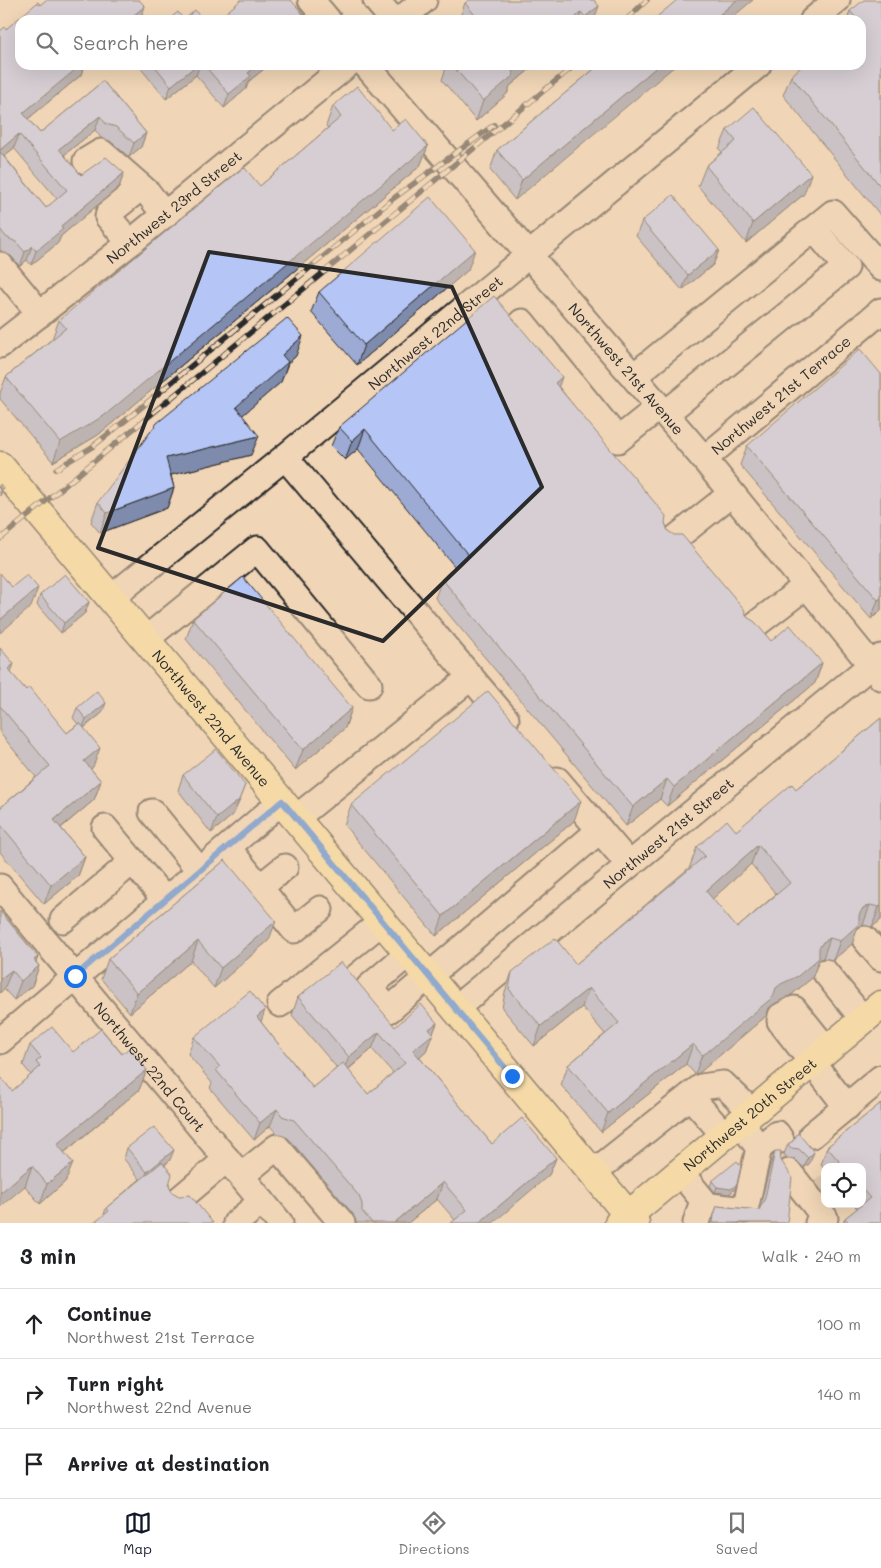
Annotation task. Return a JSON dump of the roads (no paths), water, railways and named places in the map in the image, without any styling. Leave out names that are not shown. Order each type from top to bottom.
[{"type":"main road","name":"Northwest 22nd Avenue","points":[[0,466],[456,1008],[593,1173],[627,1220]]},
{"type":"main road","name":"Northwest 20th Street","points":[[627,1220],[680,1172],[872,1012]]},
{"type":"street","points":[[311,0],[324,15]]},
{"type":"street","points":[[376,0],[389,15]]},
{"type":"street","points":[[406,15],[424,0]]},
{"type":"street","points":[[819,15],[837,0]]},
{"type":"street","name":"Northwest 23rd Street","points":[[0,345],[165,215],[340,70]]},
{"type":"street","name":"Northwest 21st Avenue","points":[[370,70],[634,376],[704,459],[806,586],[878,666]]},
{"type":"street","name":"Northwest 22nd Street","points":[[111,598],[285,457],[752,70]]},
{"type":"street","points":[[86,161],[101,152],[141,187],[165,215]]},
{"type":"street","points":[[130,243],[108,216],[109,213],[141,187]]},
{"type":"street","points":[[634,376],[833,213],[881,268]]},
{"type":"street","points":[[522,322],[618,440],[662,410],[846,267],[814,229]]},
{"type":"street","points":[[0,265],[40,314]]},
{"type":"street","name":"Northwest 21st Terrace","points":[[704,459],[881,310]]},
{"type":"street","points":[[285,457],[520,735]]},
{"type":"street","points":[[672,542],[732,494]]},
{"type":"street","points":[[146,639],[257,548],[370,685]]},
{"type":"street","points":[[751,628],[806,586]]},
{"type":"street","name":"Northwest 21st Street","points":[[456,1008],[628,863],[878,666]]},
{"type":"street","points":[[0,1041],[228,848],[289,809],[470,676]]},
{"type":"street","points":[[544,764],[628,863]]},
{"type":"street","points":[[152,812],[200,871]]},
{"type":"street","points":[[105,828],[165,900]]},
{"type":"street","points":[[409,953],[369,987],[389,1010],[600,830]]},
{"type":"street","points":[[228,848],[294,930],[320,909]]},
{"type":"street","points":[[63,920],[133,861]]},
{"type":"street","points":[[260,887],[285,867]]},
{"type":"street","name":"Northwest 22nd Court","points":[[0,887],[280,1223]]},
{"type":"street","points":[[280,1004],[383,921]]},
{"type":"street","points":[[825,972],[872,1012]]},
{"type":"street","points":[[819,1057],[847,1107]]},
{"type":"street","points":[[812,1135],[881,1078]]},
{"type":"street","points":[[593,1173],[701,1087],[723,1084],[754,1166],[719,1209],[680,1172]]},
{"type":"street","points":[[690,1096],[739,1123]]},
{"type":"street","points":[[176,1202],[234,1168],[277,1147],[342,1223]]},
{"type":"street","points":[[799,1179],[825,1215]]},
{"type":"street","points":[[236,1223],[262,1201]]},
{"type":"tunnel","points":[[781,1140],[803,1169]]},
{"type":"tunnel","points":[[814,1182],[821,1190]]},
{"type":"railway","points":[[631,15],[647,0]]},
{"type":"railway","points":[[0,539],[569,70]]},
{"type":"railway","points":[[56,469],[92,447],[394,198],[494,125]]}]
